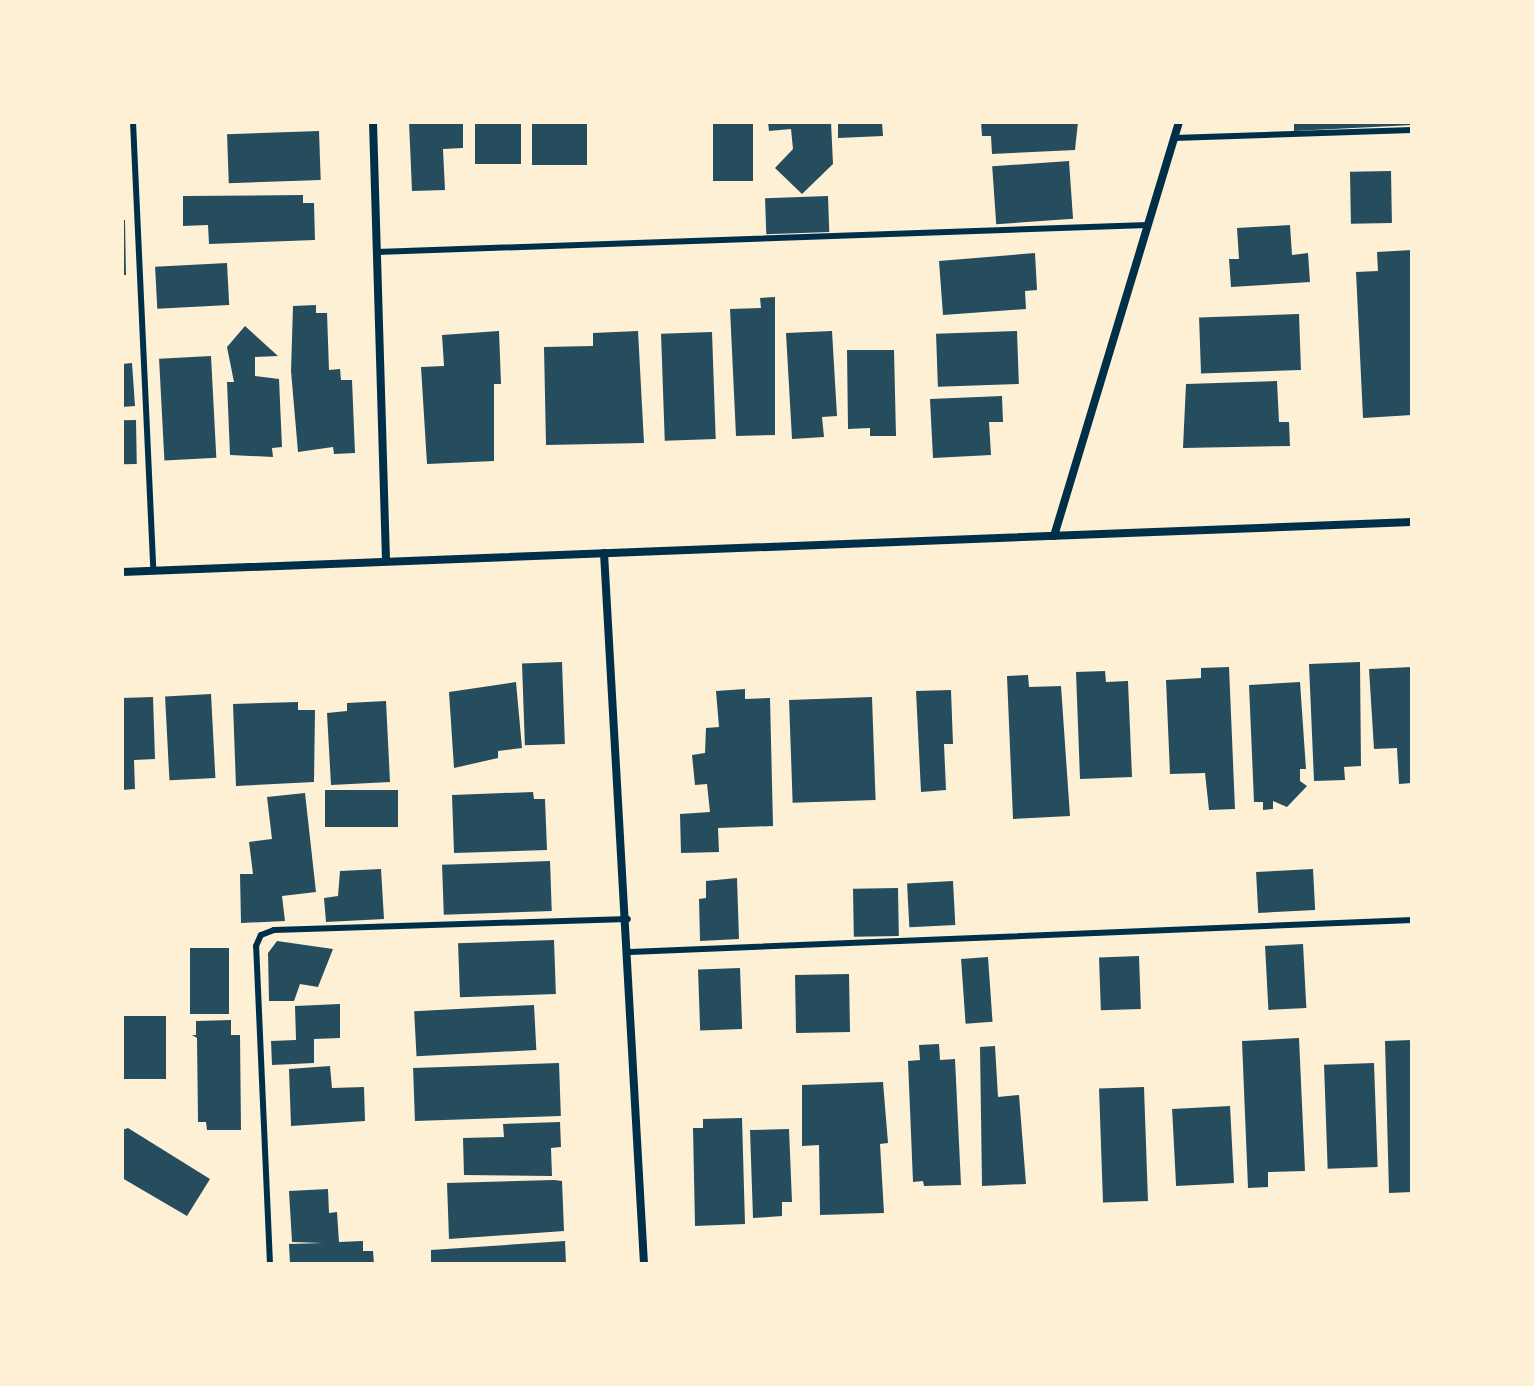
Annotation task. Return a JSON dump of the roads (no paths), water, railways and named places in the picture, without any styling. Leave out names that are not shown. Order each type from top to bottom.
[{"type":"street","points":[[373,122],[386,561]]},
{"type":"street","points":[[1054,536],[1179,122]]},
{"type":"street","points":[[122,572],[1412,522]]},
{"type":"street","points":[[604,553],[630,952],[644,1264]]},
{"type":"lane","points":[[133,122],[153,570]]},
{"type":"lane","points":[[1174,138],[1412,130]]},
{"type":"lane","points":[[377,252],[1148,225]]},
{"type":"lane","points":[[270,1264],[256,946],[261,935],[274,930],[628,919]]},
{"type":"lane","points":[[630,952],[1412,920]]}]
